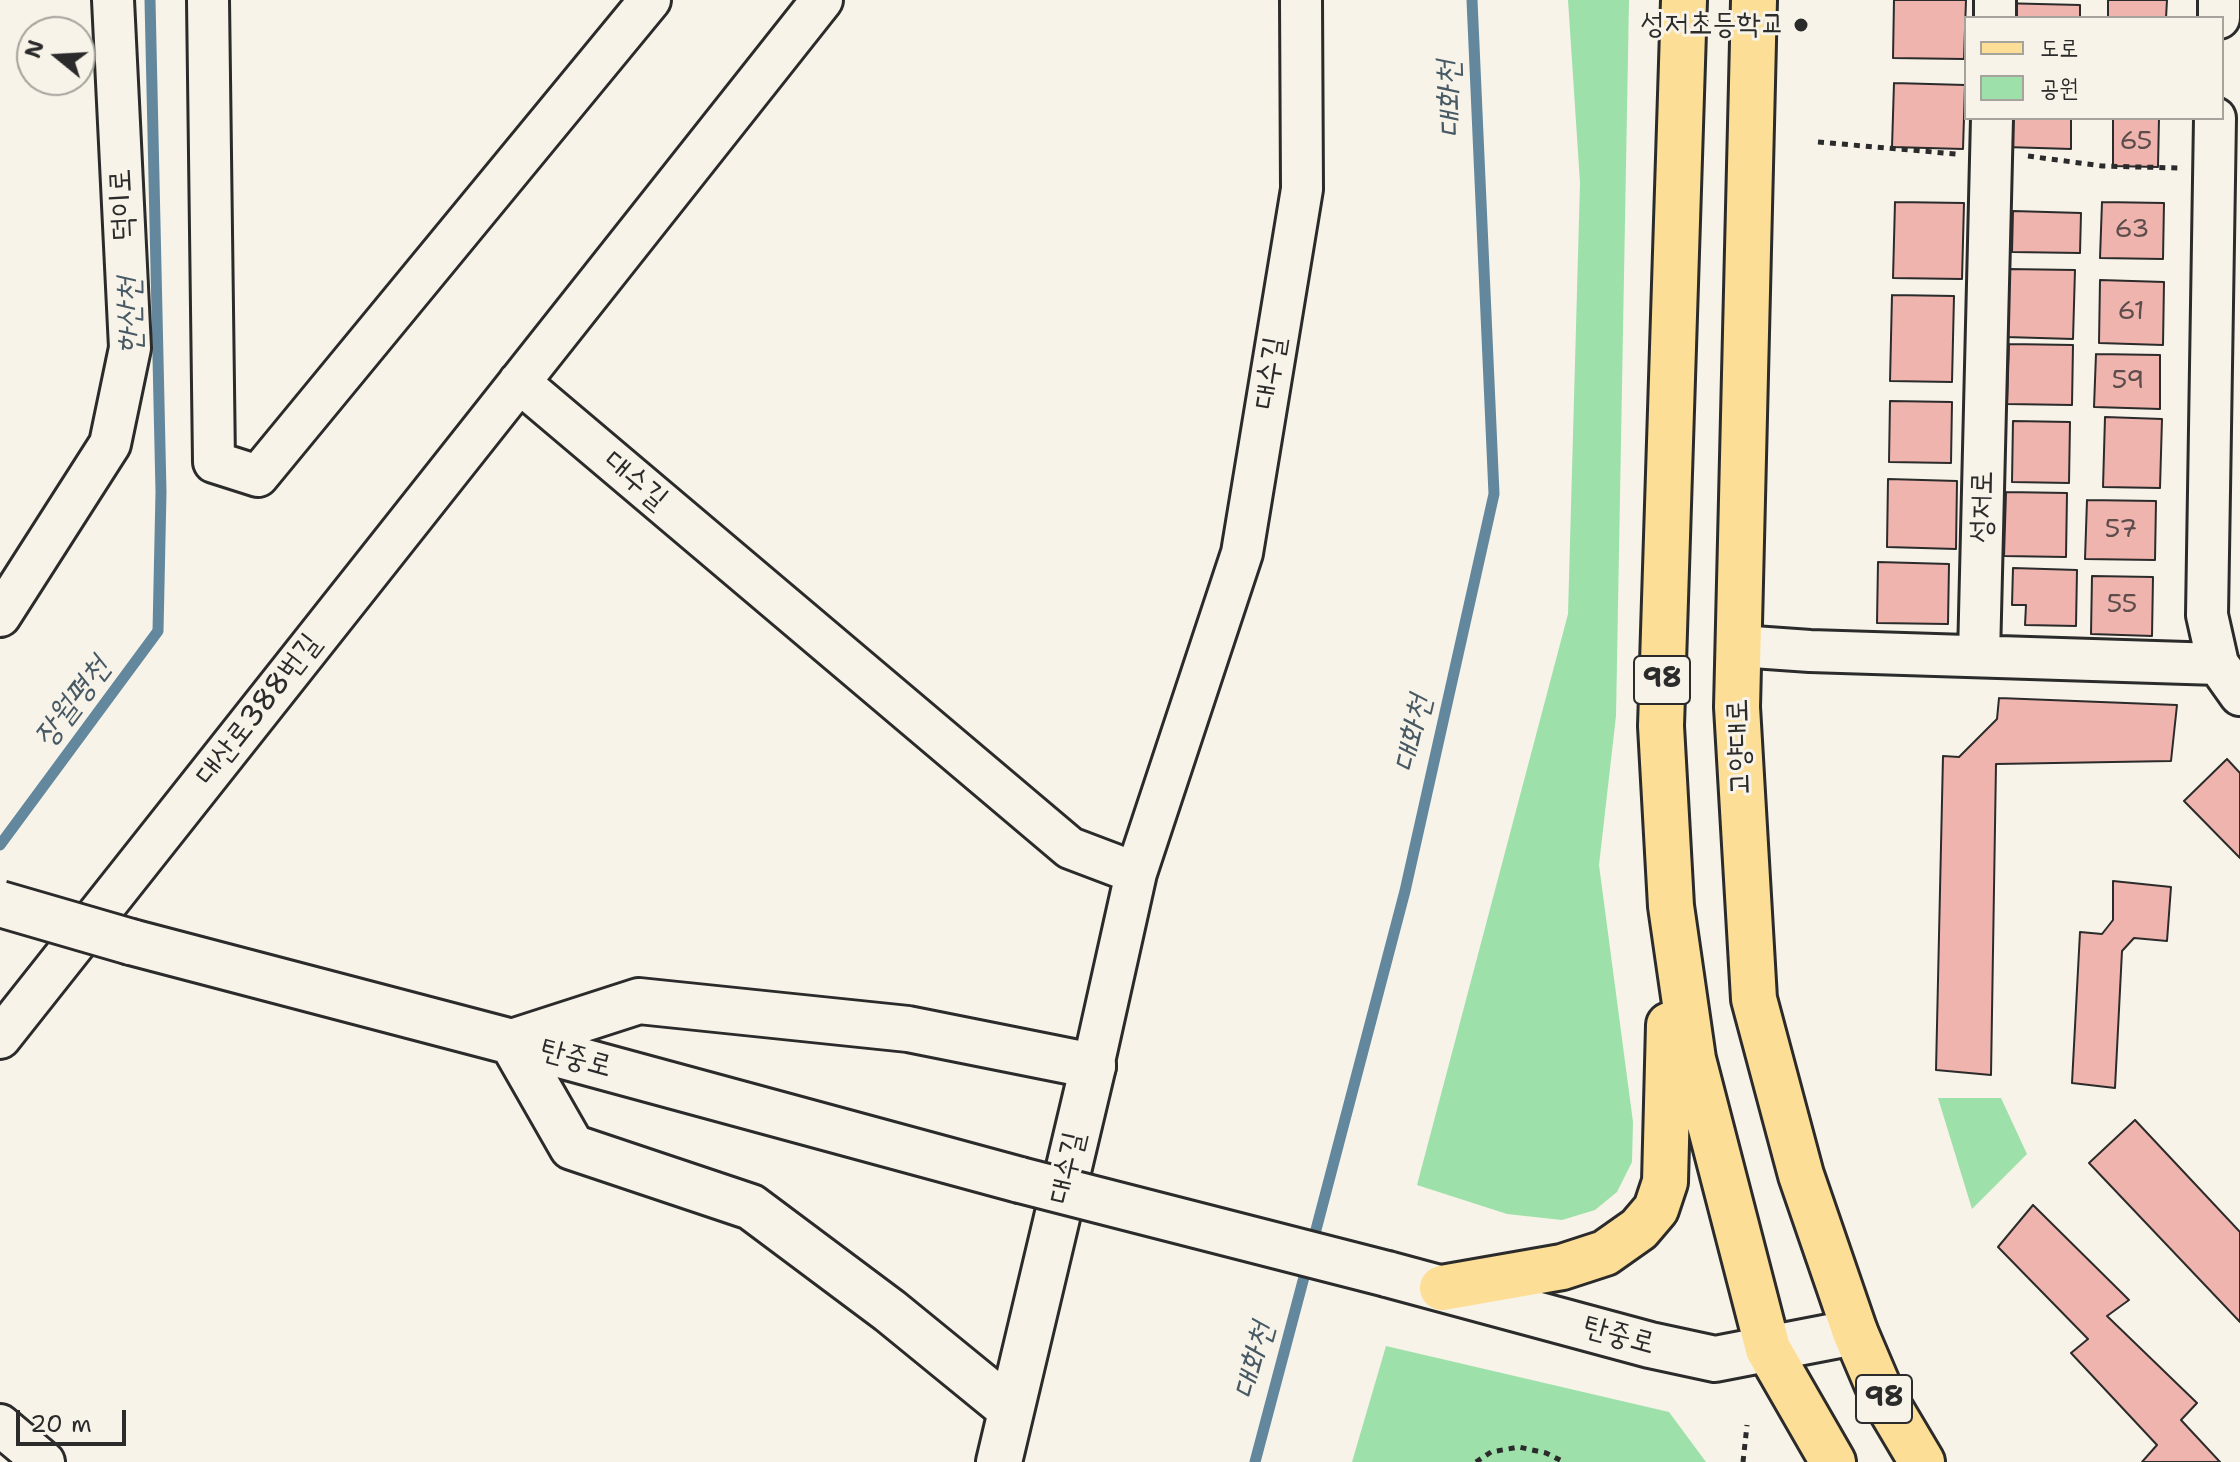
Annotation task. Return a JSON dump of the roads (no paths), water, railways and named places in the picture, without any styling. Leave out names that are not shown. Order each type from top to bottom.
[{"type":"main road","name":"98","points":[[1684,0],[1661,726],[1671,906],[1693,1059],[1768,1349],[1833,1462]]},
{"type":"main road","name":"고양대로","points":[[1754,0],[1737,707],[1754,999],[1801,1175],[1855,1332],[1881,1393],[1922,1462]]},
{"type":"main road","name":"탄중로","points":[[0,904],[131,942],[1020,1180],[1442,1288],[1650,1345],[1715,1359],[1855,1332]]},
{"type":"main road","points":[[1442,1288],[1562,1267],[1605,1253],[1635,1234],[1656,1209],[1665,1182],[1671,906]]},
{"type":"main road","points":[[1010,1409],[890,1311],[751,1207],[572,1147],[512,1042],[639,1001],[908,1029],[1093,1066]]},
{"type":"main road","name":"대수길","points":[[999,1462],[1093,1066]]},
{"type":"street","name":"덕이로","points":[[0,616],[110,444],[130,348],[113,0]]},
{"type":"street","points":[[208,0],[214,462],[258,476],[650,0]]},
{"type":"street","points":[[519,382],[822,0]]},
{"type":"street","name":"대수길","points":[[1093,1066],[1136,873],[1242,553],[1302,189],[1301,0]]},
{"type":"street","name":"성저로","points":[[1979,656],[1992,120]]},
{"type":"street","points":[[1739,646],[1979,656],[2229,679],[2207,615],[2223,129]]},
{"type":"street","name":"대수길","points":[[519,382],[1070,848],[1136,873]]},
{"type":"street","name":"대산로388번길","points":[[0,1038],[519,382]]},
{"type":"street","points":[[0,1425],[44,1462]]},
{"type":"waterway","name":"한산천","points":[[0,845],[158,631],[161,492],[150,0]]},
{"type":"waterway","name":"대화천","points":[[1312,1245],[1405,891],[1494,494],[1472,0]]},
{"type":"waterway","name":"대화천","points":[[1255,1462],[1308,1262]]},
{"type":"place","name":"성저초등학교","points":[[1801,25]]},
{"type":"water label","name":"장월평천","points":[[73,703]]}]
